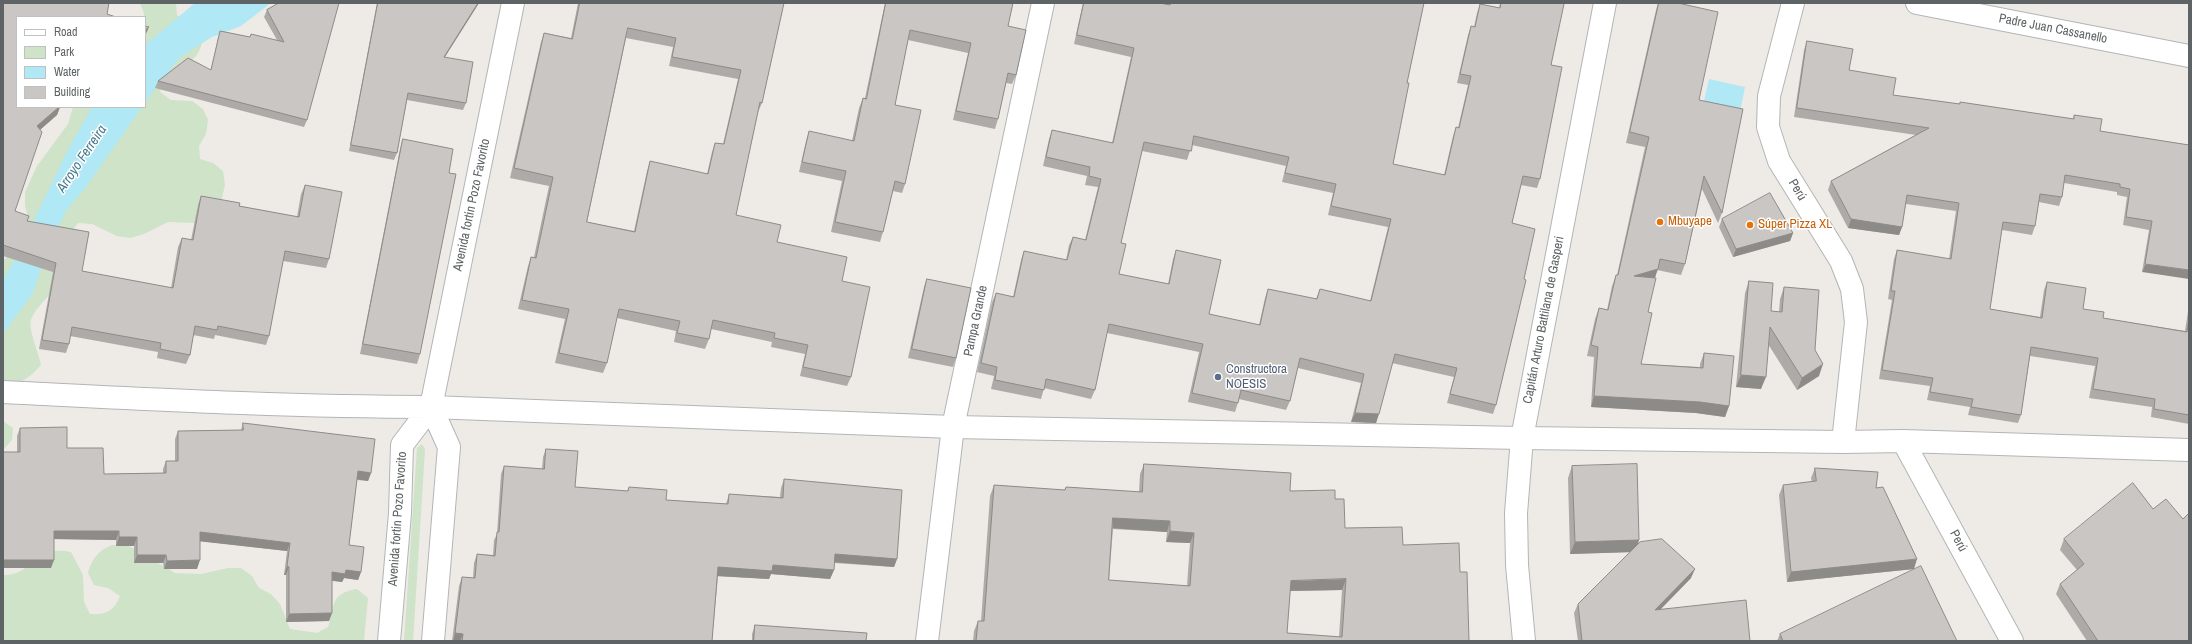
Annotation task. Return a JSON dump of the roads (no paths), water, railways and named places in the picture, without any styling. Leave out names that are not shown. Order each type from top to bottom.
[{"type":"street","name":"Avenida fortin Pozo Favorito","points":[[389,641],[400,513],[402,445],[431,407],[513,3]]},
{"type":"street","name":"Pampa Grande","points":[[927,641],[953,427],[1043,3]]},
{"type":"street","name":"Capitán Arturo Battilana de Gasperi","points":[[1524,641],[1517,565],[1516,513],[1522,438],[1604,3]]},
{"type":"street","name":"Perú","points":[[1793,3],[1769,96],[1768,127],[1779,161],[1841,262],[1852,289],[1856,322],[1843,442]]},
{"type":"street","name":"Padre Juan Cassanello","points":[[1917,3],[2189,56]]},
{"type":"street","points":[[3,392],[268,404],[431,407],[953,427],[1522,438],[1843,442],[1904,441],[2189,450]]},
{"type":"street","points":[[431,407],[449,447],[433,641]]},
{"type":"street","name":"Perú","points":[[1904,441],[2012,641]]},
{"type":"water","points":[[195,3],[271,3],[241,26],[212,37],[180,57],[146,101],[146,44]]},
{"type":"water","points":[[1709,79],[1745,87],[1740,112],[1703,105]]},
{"type":"water","name":"Arroyo Ferreira","points":[[91,108],[141,108],[86,187],[66,211],[43,262],[33,293],[3,334],[3,280],[14,261],[70,146]]},
{"type":"place","name":"Mbuyape","points":[[1660,222]]},
{"type":"place","name":"Súper Pizza XL","points":[[1750,225]]},
{"type":"place","name":"Constructora NOESIS","points":[[1218,377]]}]
